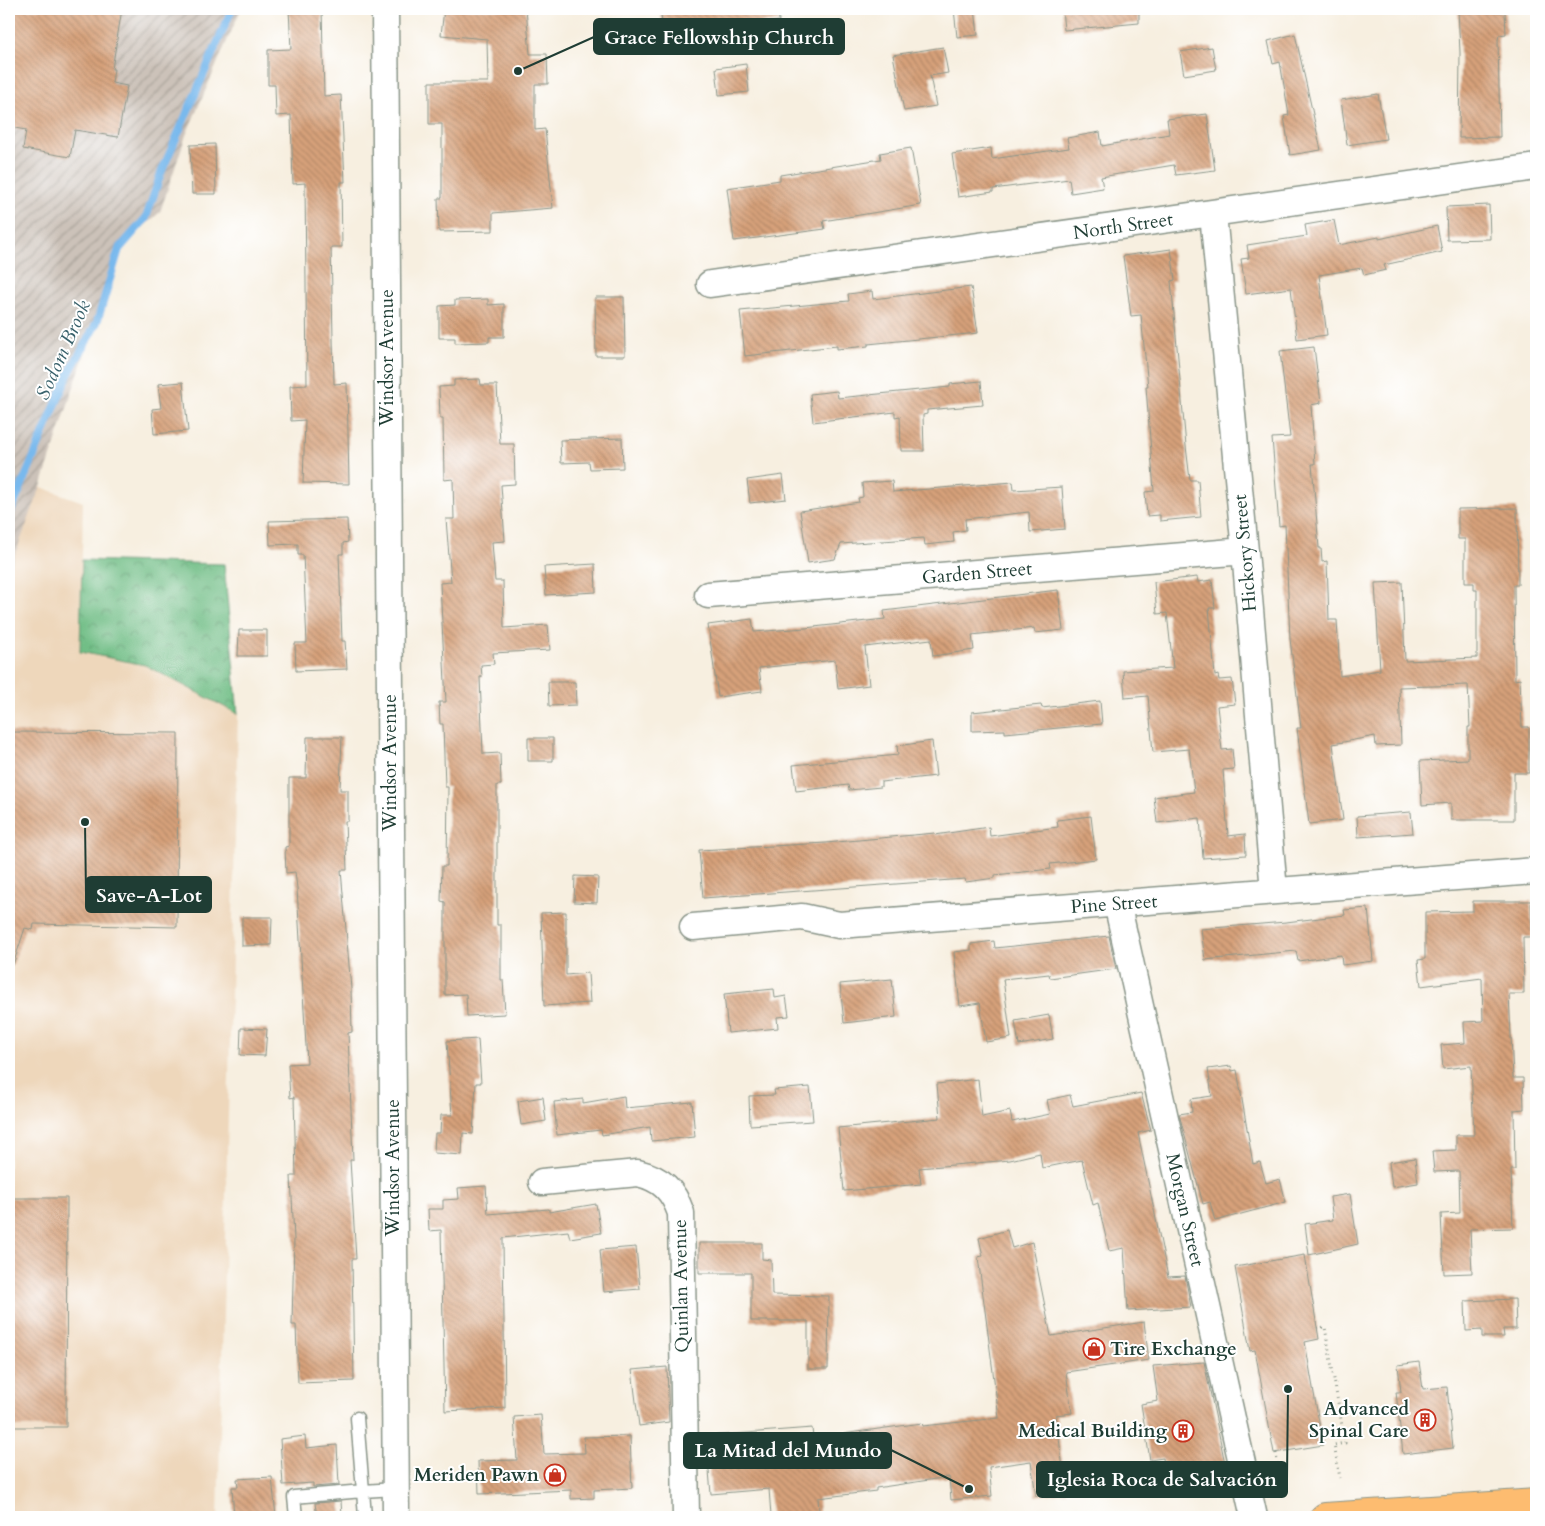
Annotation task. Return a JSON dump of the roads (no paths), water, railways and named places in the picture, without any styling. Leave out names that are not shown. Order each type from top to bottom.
[{"type":"main road","points":[[1324,1517],[1536,1503]]},
{"type":"street","name":"Windsor Avenue","points":[[385,9],[396,1517]]},
{"type":"street","name":"North Street","points":[[710,284],[1536,167]]},
{"type":"street","name":"Hickory Street","points":[[1213,214],[1245,551],[1274,891]]},
{"type":"street","name":"Garden Street","points":[[708,595],[1245,551]]},
{"type":"street","name":"Pine Street","points":[[692,927],[802,917],[839,925],[1536,871]]},
{"type":"street","name":"Morgan Street","points":[[1117,904],[1254,1517]]},
{"type":"street","name":"Quinlan Avenue","points":[[542,1182],[638,1173],[653,1176],[666,1184],[676,1197],[681,1213],[686,1517]]},
{"type":"lane","points":[[357,1418],[365,1517]]},
{"type":"lane","points":[[296,1517],[294,1497],[396,1489]]},
{"type":"waterway","name":"Sodom Brook","points":[[9,516],[68,375],[97,322],[119,249],[146,218],[161,173],[232,9]]},
{"type":"place","name":"Grace Fellowship Church","points":[[518,71]]},
{"type":"place","name":"Save-A-Lot","points":[[85,822]]},
{"type":"place","name":"Tire Exchange","points":[[1094,1349]]},
{"type":"place","name":"Iglesia Roca de Salvación","points":[[1288,1389]]},
{"type":"place","name":"Advanced Spinal Care","points":[[1425,1420]]},
{"type":"place","name":"Medical Building","points":[[1183,1431]]},
{"type":"place","name":"Meriden Pawn","points":[[555,1475]]},
{"type":"place","name":"La Mitad del Mundo","points":[[969,1489]]}]
